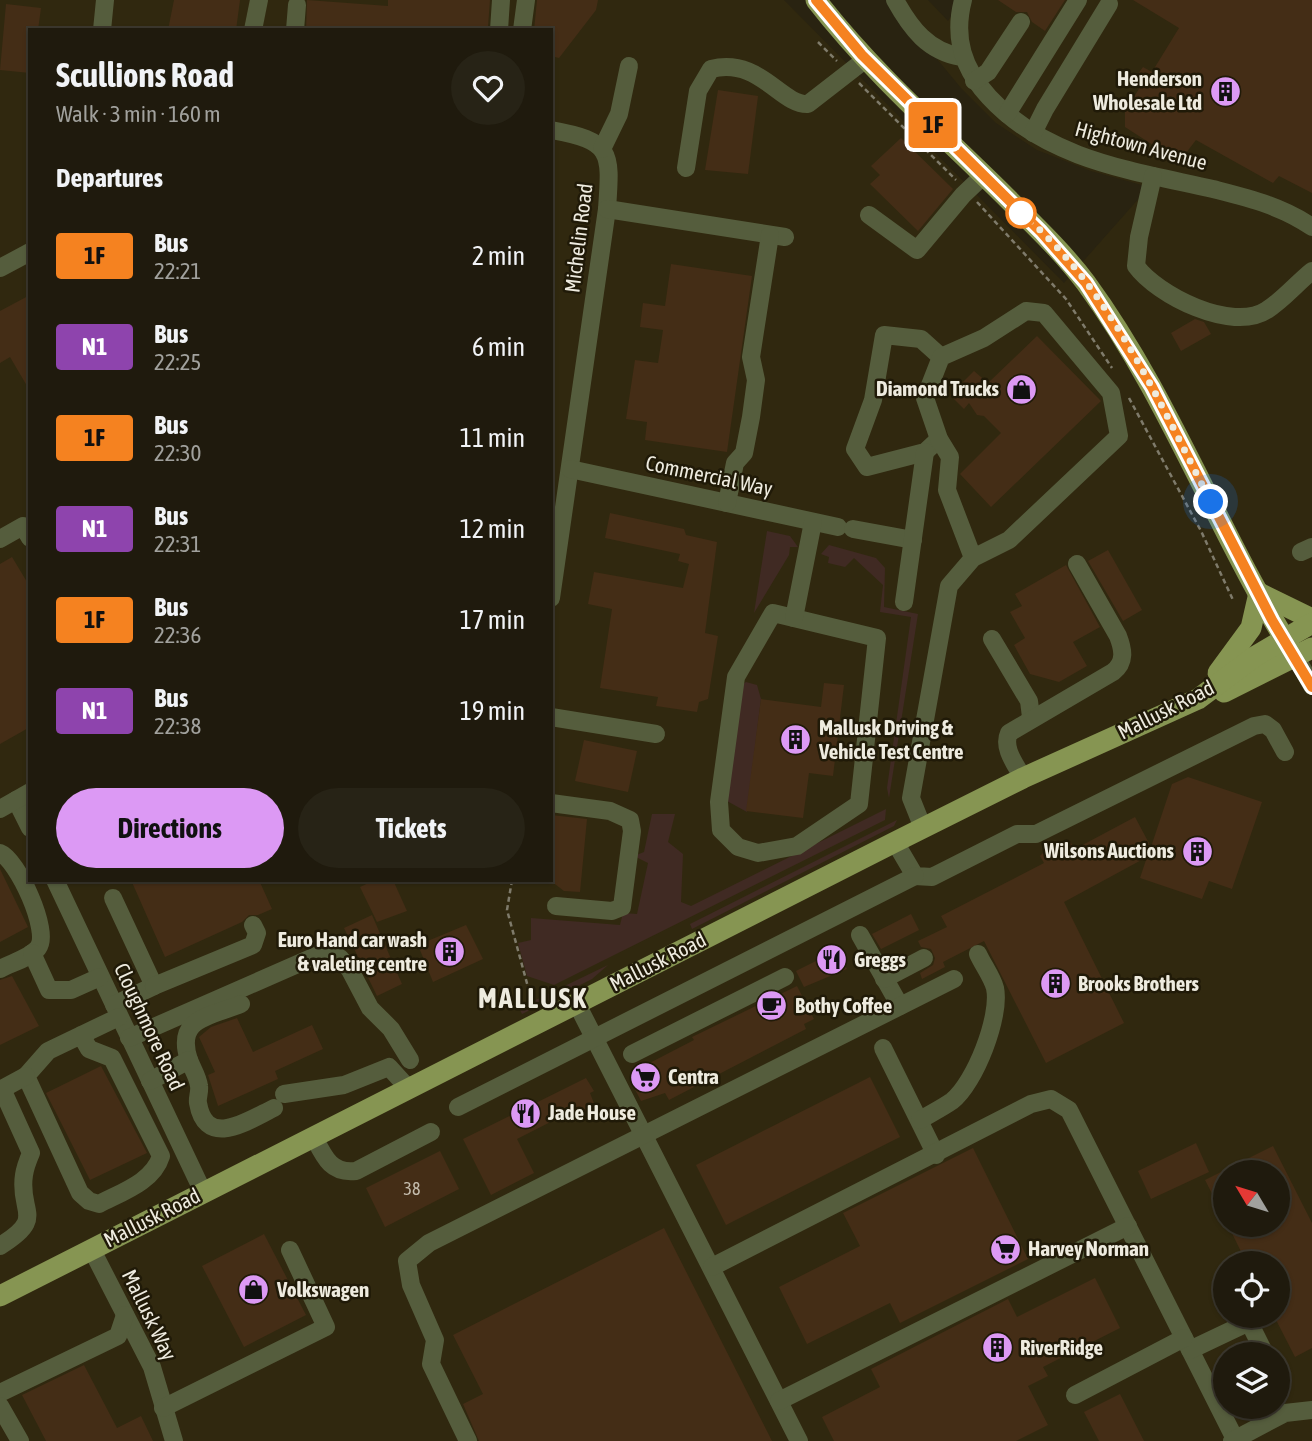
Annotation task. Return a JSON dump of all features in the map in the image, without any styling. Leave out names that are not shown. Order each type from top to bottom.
[{"type":"main road","points":[[816,0],[866,59],[1063,256],[1093,293],[1152,387],[1284,639],[1304,652]]},
{"type":"main road","points":[[1259,593],[1284,609],[1312,621]]},
{"type":"main road","points":[[1198,699],[1247,635],[1258,608],[1259,593]]},
{"type":"main road","name":"Mallusk Road","points":[[0,1296],[1023,778],[1198,699],[1312,621]]},
{"type":"main road","points":[[1198,699],[1217,695],[1304,652]]},
{"type":"street","points":[[102,28],[105,0]]},
{"type":"street","points":[[253,28],[259,0]]},
{"type":"street","points":[[499,28],[501,0]]},
{"type":"street","points":[[522,28],[526,0]]},
{"type":"street","points":[[895,0],[918,36],[942,53],[961,57]]},
{"type":"street","name":"Hightown Avenue","points":[[963,0],[958,26],[961,57],[974,81],[1007,114],[1033,133],[1067,152],[1256,200],[1312,227]]},
{"type":"street","points":[[1007,114],[1078,0]]},
{"type":"street","points":[[1033,133],[1109,4]]},
{"type":"street","points":[[295,28],[297,5]]},
{"type":"street","points":[[974,81],[989,72],[1021,22]]},
{"type":"street","points":[[686,168],[698,91],[711,69],[743,69],[764,79],[801,105],[808,104],[866,59]]},
{"type":"street","points":[[553,130],[581,135],[602,149],[619,114],[629,66]]},
{"type":"street","name":"Michelin Road","points":[[553,585],[607,209],[611,163],[602,149]]},
{"type":"street","points":[[869,215],[917,250],[984,175]]},
{"type":"street","points":[[1153,176],[1139,237],[1136,266],[1148,282],[1188,303],[1230,318],[1265,312],[1312,271]]},
{"type":"street","points":[[607,209],[778,236],[751,358],[756,380],[751,417],[744,453],[735,463],[727,503]]},
{"type":"street","points":[[0,268],[28,253]]},
{"type":"street","points":[[923,828],[911,798],[949,586],[973,558],[1010,540],[1119,436],[1111,393],[1044,313],[1026,311],[984,338],[941,357],[925,398],[939,439],[950,457],[947,490],[973,558]]},
{"type":"street","points":[[939,439],[925,452],[867,467],[855,449],[873,400],[884,335],[921,339],[941,357]]},
{"type":"street","points":[[904,602],[925,452]]},
{"type":"street","name":"Commercial Way","points":[[570,470],[813,522],[913,540]]},
{"type":"street","points":[[794,618],[813,522]]},
{"type":"street","points":[[0,539],[23,526],[28,535]]},
{"type":"street","points":[[1023,778],[1009,752],[1006,737],[1031,717],[1113,671],[1121,661],[1122,646],[1118,636],[1077,564]]},
{"type":"street","points":[[773,613],[794,618],[877,638],[859,804],[797,846],[758,853],[738,847],[721,830],[719,802],[734,690],[736,677],[773,613]]},
{"type":"street","points":[[992,639],[1029,701],[1031,717]]},
{"type":"street","points":[[1304,652],[1312,686]]},
{"type":"street","points":[[553,718],[656,734]]},
{"type":"street","points":[[458,1107],[915,876],[932,877],[1017,834],[1036,834],[1254,726],[1265,724],[1273,730],[1285,752]]},
{"type":"street","points":[[0,809],[23,796],[28,819]]},
{"type":"street","points":[[553,803],[619,813],[630,820],[632,831],[622,907],[612,911],[556,906]]},
{"type":"street","points":[[895,842],[915,876]]},
{"type":"street","points":[[0,853],[12,863],[42,923],[40,947],[0,969]]},
{"type":"street","name":"Cloughmore Road","points":[[55,882],[203,1192]]},
{"type":"street","points":[[113,898],[154,986]]},
{"type":"street","points":[[0,1246],[21,1233],[29,1214],[23,1176],[31,1153],[2,1089],[26,1076],[48,1051],[81,1035],[154,986],[253,945],[257,933],[253,925]]},
{"type":"street","points":[[860,935],[900,1006]]},
{"type":"street","points":[[130,1038],[325,952],[340,958],[350,970],[370,1008],[391,1029],[410,1060]]},
{"type":"street","points":[[32,953],[49,989],[71,990],[100,977]]},
{"type":"street","points":[[919,1120],[954,1100],[968,1083],[984,1049],[996,1001],[994,985],[978,954]]},
{"type":"street","points":[[884,979],[924,958]]},
{"type":"street","points":[[632,1054],[785,977]]},
{"type":"street","points":[[468,1441],[431,1364],[435,1340],[411,1285],[407,1261],[429,1243],[954,979]]},
{"type":"street","points":[[695,989],[708,1016]]},
{"type":"street","points":[[241,1004],[195,1023],[187,1030],[183,1045],[199,1083],[198,1102],[209,1123],[217,1129],[228,1130],[279,1101],[344,1085],[389,1067],[409,1090]]},
{"type":"street","points":[[577,1004],[799,1441]]},
{"type":"street","points":[[26,1076],[80,1193],[89,1201],[99,1204],[149,1177],[158,1167],[161,1156],[156,1141],[112,1058],[89,1049],[81,1035]]},
{"type":"street","points":[[883,1048],[936,1155]]},
{"type":"street","points":[[150,1081],[188,1060]]},
{"type":"street","points":[[712,1267],[936,1155],[1031,1104],[1051,1099],[1069,1110],[1234,1440],[1285,1413],[1312,1410]]},
{"type":"street","points":[[314,1137],[327,1163],[345,1172],[356,1171],[431,1132]]},
{"type":"street","points":[[779,1401],[1128,1226]]},
{"type":"street","name":"Mallusk Way","points":[[92,1250],[152,1367],[174,1441]]},
{"type":"street","points":[[163,1408],[326,1327],[290,1250]]},
{"type":"street","points":[[0,1393],[118,1336],[125,1314]]},
{"type":"street","points":[[1075,1395],[1226,1328]]},
{"type":"street","points":[[0,1406],[20,1441]]},
{"type":"path","points":[[818,42],[967,191],[1066,299],[1115,373]]},
{"type":"path","points":[[1127,395],[1201,531],[1233,600]]},
{"type":"path","points":[[512,882],[507,909],[531,998]]},
{"type":"shaded area","points":[[0,0],[784,0],[1064,283],[1149,187],[1091,171],[1037,150],[996,123],[961,88],[888,0],[928,0],[948,21],[962,0],[1312,0],[1312,1441],[0,1441]]},
{"type":"shaded area","points":[[767,531],[790,536],[798,547],[790,547],[789,555],[754,613]]},
{"type":"shaded area","points":[[829,545],[876,558],[885,568],[884,607],[918,614],[889,798],[887,788],[911,617],[880,612],[883,585],[854,558],[845,567],[828,563],[829,557],[821,554]]},
{"type":"shaded area","points":[[746,682],[757,685],[761,699],[747,812],[727,801],[741,686]]},
{"type":"shaded area","points":[[886,809],[885,820],[554,985],[527,976],[518,943],[531,940],[531,918],[620,925],[623,913],[637,914],[648,863],[634,856],[644,852],[652,814],[675,814],[668,842],[683,854],[681,902],[691,906]]},
{"type":"shaded area","points":[[897,820],[894,826],[692,929],[690,924]]},
{"type":"shaded area","points":[[608,965],[592,979],[522,1014],[519,1008]]},
{"type":"building","points":[[174,0],[240,0],[236,28],[168,28]]},
{"type":"building","points":[[307,0],[388,6],[388,0],[490,0],[488,27],[306,28]]},
{"type":"building","points":[[537,0],[598,0],[596,10],[559,58],[553,56],[553,28],[534,28]]},
{"type":"building","name":"Henderson Wholesale Ltd","points":[[998,0],[1065,0],[1045,31],[1032,22],[1027,12],[1016,12]]},
{"type":"building","name":"Henderson Wholesale Ltd","points":[[1133,0],[1312,0],[1312,193],[1279,176],[1273,183],[1196,140],[1186,153],[1170,156],[1125,127],[1125,112],[1140,87],[1132,82],[1143,67],[1152,72],[1179,28]]},
{"type":"building","points":[[6,4],[41,8],[38,28],[28,28],[28,73],[0,70]]},
{"type":"building","points":[[718,90],[758,96],[748,174],[705,170]]},
{"type":"building","points":[[901,138],[953,189],[918,231],[870,184],[880,175],[871,166]]},
{"type":"building","points":[[671,264],[752,276],[727,452],[645,440],[647,422],[626,419],[635,360],[658,363],[663,330],[640,327],[643,303],[665,306]]},
{"type":"building","points":[[28,296],[28,388],[10,357],[0,363],[0,311]]},
{"type":"building","points":[[1195,319],[1204,322],[1211,334],[1181,351],[1171,333]]},
{"type":"building","name":"Diamond Trucks","points":[[1037,336],[1101,401],[991,507],[960,474],[1001,433],[984,416],[977,415],[969,403],[964,409],[950,395],[974,371],[988,383]]},
{"type":"building","points":[[610,513],[684,529],[686,535],[717,542],[705,633],[718,636],[708,699],[699,702],[697,712],[656,706],[658,697],[600,688],[612,609],[588,604],[594,572],[683,588],[689,564],[678,561],[680,554],[605,538]]},
{"type":"building","points":[[1108,550],[1142,610],[1123,621],[1088,561]]},
{"type":"building","points":[[12,557],[28,584],[28,728],[0,744],[0,564]]},
{"type":"building","points":[[1066,565],[1100,627],[1073,642],[1087,666],[1059,682],[1030,674],[1014,645],[1025,638],[1010,612],[1022,606],[1015,594]]},
{"type":"building","name":"Mallusk Driving & Vehicle Test Centre","points":[[824,683],[844,685],[833,776],[809,773],[803,818],[746,811],[761,699],[821,707]]},
{"type":"building","points":[[584,740],[637,751],[628,792],[575,781]]},
{"type":"building","points":[[1188,777],[1262,802],[1232,889],[1209,881],[1202,899],[1140,878],[1147,857],[1064,902],[1124,1023],[1046,1063],[984,941],[943,962],[945,967],[922,979],[920,973],[933,965],[935,958],[931,949],[921,947],[918,941],[947,927],[941,916],[1044,863],[1040,856],[1055,841],[1062,844],[1069,840],[1075,849],[1135,817],[1151,847],[1172,784]]},
{"type":"building","points":[[553,815],[587,819],[580,892],[564,891],[552,882]]},
{"type":"building","points":[[0,869],[28,927],[0,942]]},
{"type":"building","points":[[132,882],[260,882],[272,909],[258,915],[249,915],[242,922],[165,957]]},
{"type":"building","points":[[371,882],[394,882],[407,911],[377,922],[360,887]]},
{"type":"building","points":[[911,914],[919,930],[881,949],[872,934]]},
{"type":"building","points":[[372,915],[402,984],[377,996],[344,928]]},
{"type":"building","name":"Euro Hand car wash & valeting centre","points":[[466,925],[483,959],[433,982],[418,945]]},
{"type":"building","name":"Greggs","points":[[838,950],[847,969],[804,987],[796,971]]},
{"type":"building","points":[[12,976],[39,1026],[0,1045],[0,980]]},
{"type":"building","points":[[797,986],[814,1019],[804,1024],[806,1029],[669,1100],[665,1093],[641,1101],[630,1080],[639,1075],[636,1070],[694,1040],[692,1037]]},
{"type":"building","points":[[237,1018],[253,1052],[312,1025],[323,1049],[275,1071],[278,1079],[218,1106],[208,1075],[215,1072],[199,1037],[211,1027]]},
{"type":"building","points":[[101,1066],[147,1153],[90,1180],[46,1093]]},
{"type":"building","points":[[870,1077],[900,1137],[726,1225],[696,1165]]},
{"type":"building","points":[[586,1078],[594,1091],[590,1093],[597,1111],[585,1117],[580,1107],[517,1139],[534,1173],[491,1195],[463,1139]]},
{"type":"building","points":[[1196,1143],[1209,1172],[1151,1199],[1138,1171]]},
{"type":"building","points":[[1273,1146],[1280,1160],[1245,1160]]},
{"type":"building","points":[[973,1148],[1028,1259],[900,1323],[890,1303],[807,1344],[779,1287],[860,1246],[843,1213]]},
{"type":"building","points":[[440,1151],[459,1189],[385,1227],[366,1188]]},
{"type":"building","points":[[1213,1176],[1213,1196],[1205,1180]]},
{"type":"building","points":[[1290,1180],[1312,1223],[1312,1348],[1295,1357],[1290,1342],[1287,1342],[1280,1328],[1290,1328],[1290,1251],[1241,1251],[1234,1237],[1290,1237]]},
{"type":"building","points":[[664,1228],[772,1441],[479,1441],[463,1404],[483,1394],[453,1335]]},
{"type":"building","name":"Volkswagen","points":[[264,1234],[306,1315],[244,1347],[202,1266]]},
{"type":"building","name":"RiverRidge","points":[[1095,1278],[1120,1328],[1043,1367],[1048,1376],[1028,1386],[1048,1425],[1016,1441],[834,1441],[822,1417],[880,1387],[871,1369],[1008,1299],[1017,1317]]},
{"type":"building","points":[[84,1365],[117,1428],[141,1416],[153,1441],[46,1441],[22,1395]]},
{"type":"building","points":[[1120,1394],[1144,1441],[1099,1441],[1084,1412]]},
{"type":"bus line","name":"1F","points":[[816,0],[862,55],[1041,232],[1086,283],[1152,387],[1272,620],[1312,687]]},
{"type":"place","name":"Henderson Wholesale Ltd","points":[[1225,91]]},
{"type":"place","name":"Diamond Trucks","points":[[1022,389]]},
{"type":"place","name":"Mallusk Driving & Vehicle Test Centre","points":[[796,740]]},
{"type":"place","name":"Wilsons Auctions","points":[[1197,851]]},
{"type":"place","name":"Euro Hand car wash & valeting centre","points":[[450,952]]},
{"type":"place","name":"Greggs","points":[[831,960]]},
{"type":"place","name":"Brooks Brothers","points":[[1055,984]]},
{"type":"place","name":"Bothy Coffee","points":[[772,1006]]},
{"type":"place","name":"Centra","points":[[645,1077]]},
{"type":"place","name":"Jade House","points":[[525,1113]]},
{"type":"place","name":"Harvey Norman","points":[[1005,1249]]},
{"type":"place","name":"Volkswagen","points":[[254,1290]]},
{"type":"place","name":"RiverRidge","points":[[997,1348]]},
{"type":"district","name":"MALLUSK","points":[[533,998]]},
{"type":"route","points":[[1021,213],[1086,283],[1152,387],[1211,502]]}]
